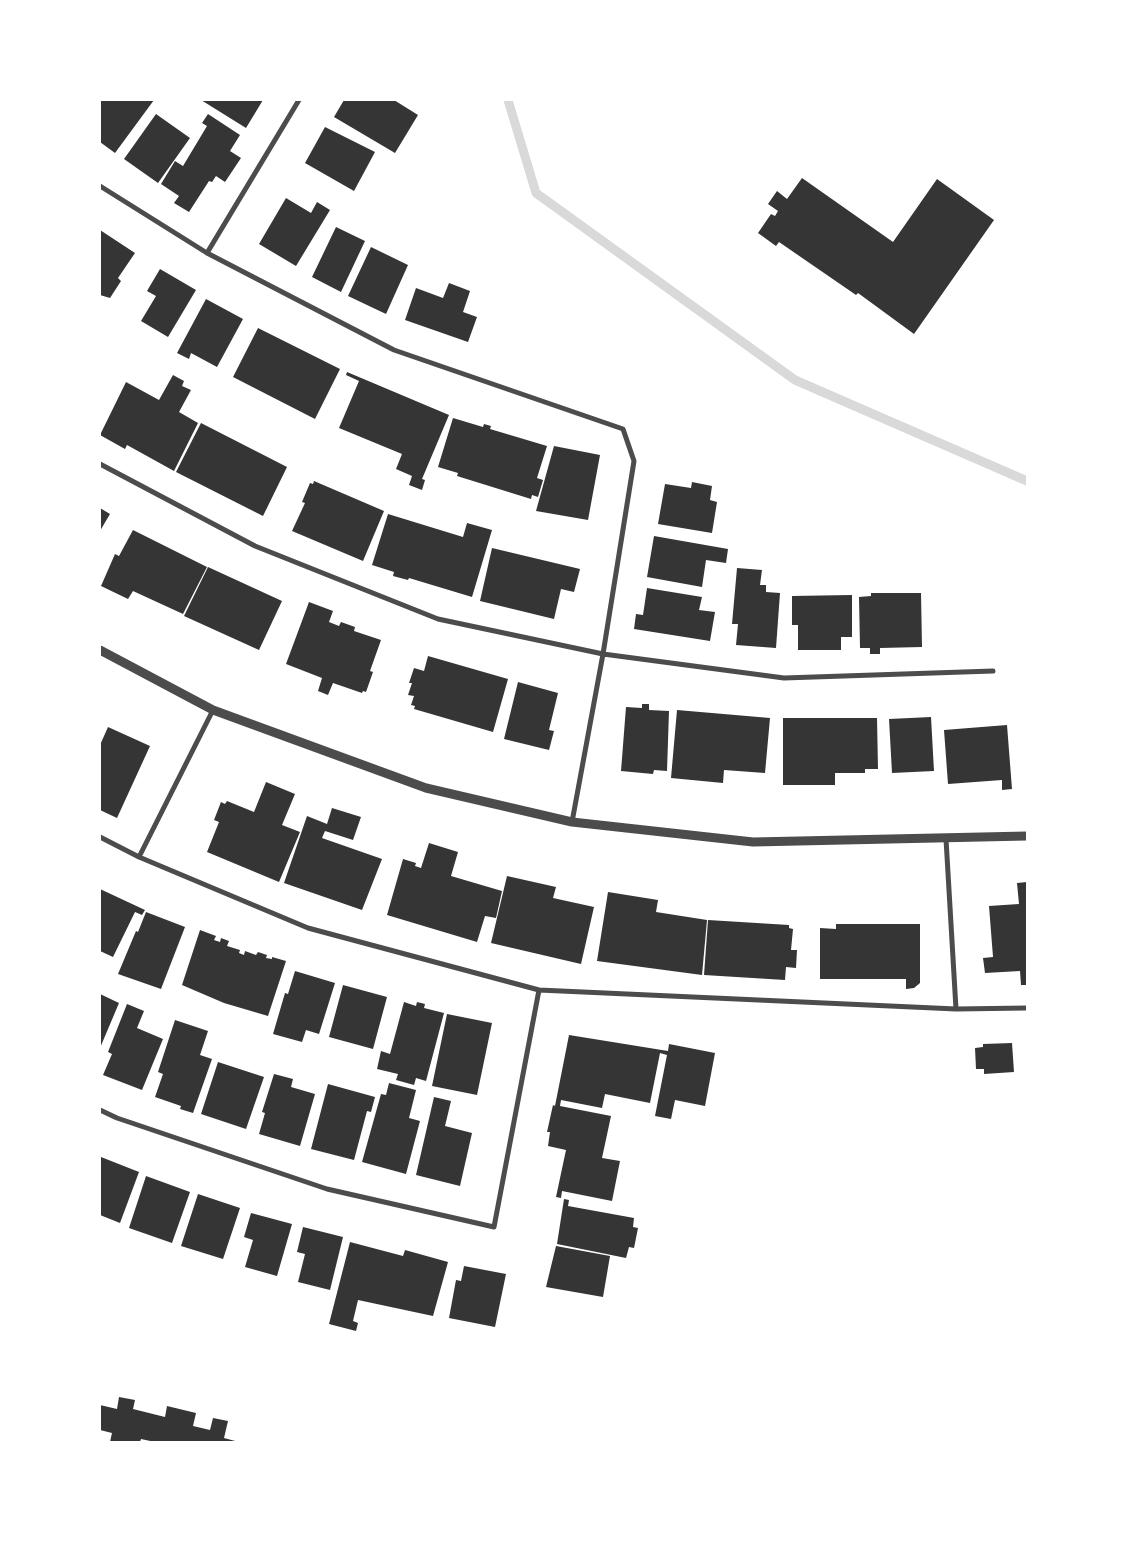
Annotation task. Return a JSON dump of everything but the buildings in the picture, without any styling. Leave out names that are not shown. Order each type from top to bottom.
[{"type":"street","points":[[207,253],[299,100]]},
{"type":"street","points":[[100,186],[207,253],[394,350],[623,429],[634,461],[603,654],[572,822]]},
{"type":"street","points":[[100,464],[255,546],[438,619],[603,654],[784,678],[994,671]]},
{"type":"street","points":[[100,650],[213,710],[426,788],[572,822],[753,842],[1027,836]]},
{"type":"street","points":[[139,857],[213,710]]},
{"type":"street","points":[[100,837],[139,857],[308,928],[539,990],[956,1009],[1027,1008]]},
{"type":"street","points":[[946,839],[956,1009]]},
{"type":"street","points":[[100,1110],[116,1118],[327,1189],[494,1227],[539,990]]},
{"type":"waterway","points":[[508,100],[536,193],[795,380],[1027,481]]}]
